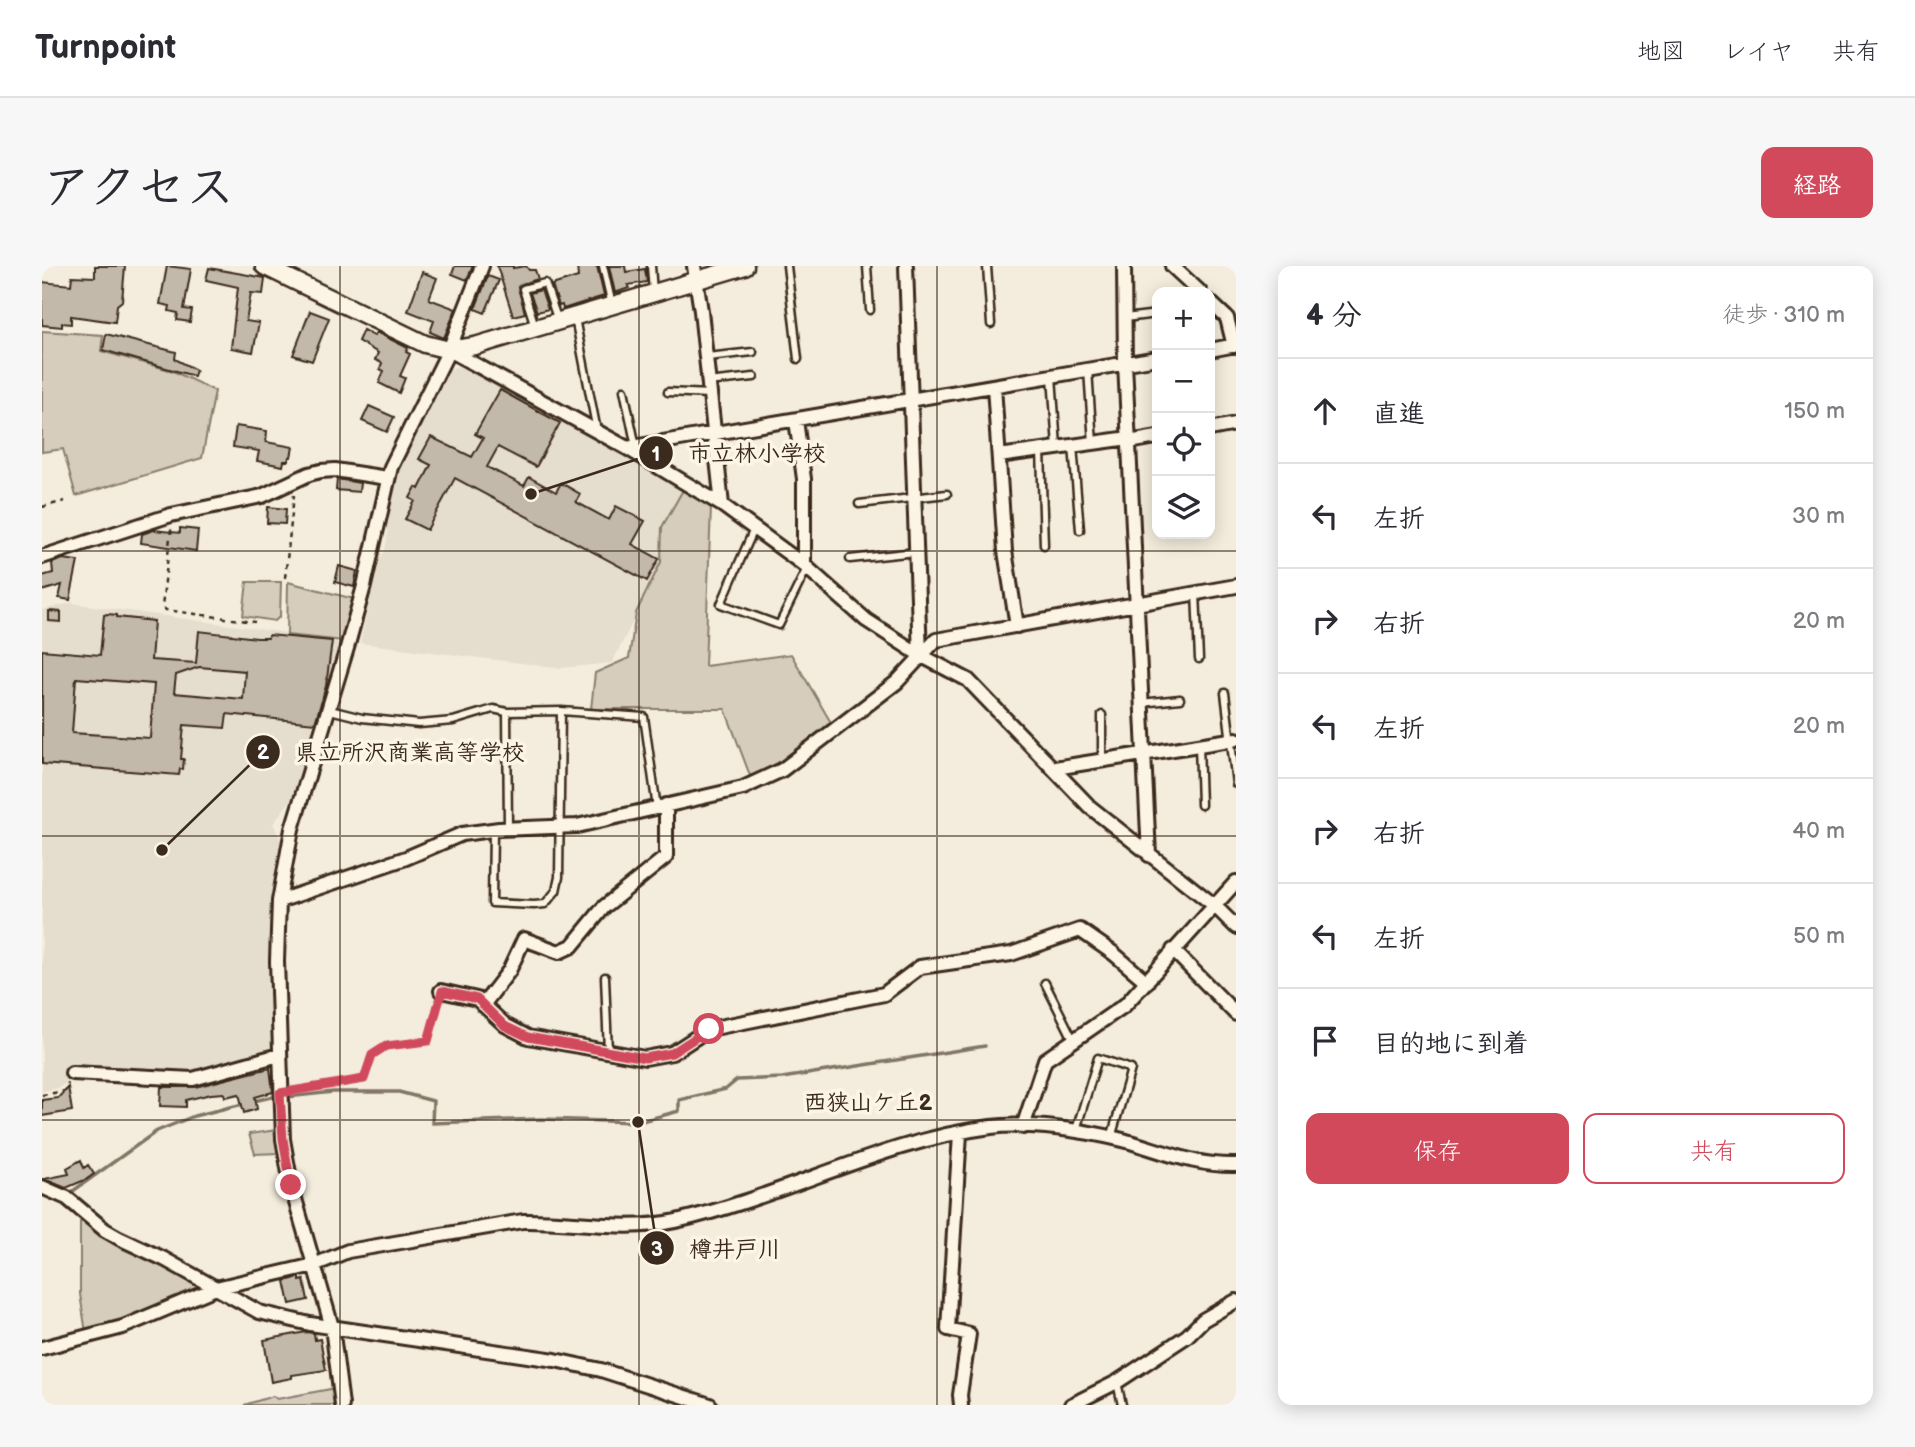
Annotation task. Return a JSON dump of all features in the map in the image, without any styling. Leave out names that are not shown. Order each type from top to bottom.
[{"type":"street","points":[[264,266],[425,344],[449,351],[598,433],[631,447],[755,527],[866,620],[920,655],[968,680],[1090,807],[1215,906],[1236,927]]},
{"type":"street","points":[[342,1405],[332,1327],[291,1185],[283,1139],[278,1055],[279,901],[292,829],[330,710],[364,586],[387,478],[412,422],[449,351],[482,266]]},
{"type":"street","points":[[449,351],[475,346],[653,293],[695,273],[745,266]]},
{"type":"street","points":[[906,266],[913,400],[920,655]]},
{"type":"street","points":[[1124,266],[1125,363],[1149,855]]},
{"type":"street","points":[[1172,266],[1195,287]]},
{"type":"street","points":[[695,273],[722,505]]},
{"type":"street","points":[[1215,308],[1227,318],[1235,346],[1215,349]]},
{"type":"street","points":[[631,447],[1152,359]]},
{"type":"street","points":[[994,386],[1005,551],[1017,626]]},
{"type":"street","points":[[796,420],[804,479],[806,567]]},
{"type":"street","points":[[1215,428],[1236,424]]},
{"type":"street","points":[[999,456],[1152,438]]},
{"type":"street","points":[[42,557],[171,515],[262,496],[309,474],[335,470],[387,478]]},
{"type":"street","points":[[279,901],[406,858],[462,834],[508,828],[577,826],[743,788],[782,770],[897,682],[936,640],[1236,586]]},
{"type":"street","points":[[1055,768],[1234,739]]},
{"type":"street","points":[[483,1004],[509,971],[524,939],[559,952],[572,946],[604,907],[666,857],[662,807]]},
{"type":"street","points":[[1023,1126],[1045,1060],[1125,1004],[1236,882]]},
{"type":"street","points":[[442,991],[477,999],[505,1026],[528,1037],[645,1058],[672,1053],[709,1029],[884,994],[920,967],[1011,954],[1080,930],[1147,982]]},
{"type":"street","points":[[1173,950],[1236,1014]]},
{"type":"street","points":[[72,1073],[193,1079],[278,1055]]},
{"type":"street","points":[[42,1348],[123,1327],[216,1288],[314,1265],[348,1251],[503,1223],[551,1220],[632,1226],[676,1221],[743,1202],[886,1153],[991,1127],[1023,1126],[1076,1132],[1111,1138],[1188,1161],[1214,1166],[1236,1166]]},
{"type":"street","points":[[960,1133],[948,1329],[969,1335],[960,1395],[961,1405]]},
{"type":"street","points":[[42,1187],[67,1198],[104,1230],[164,1259],[259,1312],[332,1327],[555,1360],[601,1370],[710,1405]]},
{"type":"street","points":[[1071,1405],[1117,1382],[1187,1336],[1203,1320],[1236,1301]]},
{"type":"lane","points":[[603,266],[612,305]]},
{"type":"lane","points":[[651,266],[653,293]]},
{"type":"lane","points":[[787,266],[798,359]]},
{"type":"lane","points":[[867,266],[870,310]]},
{"type":"lane","points":[[987,266],[991,324]]},
{"type":"lane","points":[[536,328],[523,289],[545,284],[558,321]]},
{"type":"lane","points":[[1125,317],[1152,314]]},
{"type":"lane","points":[[574,317],[598,433]]},
{"type":"lane","points":[[705,357],[752,352]]},
{"type":"lane","points":[[1088,370],[1093,443]]},
{"type":"lane","points":[[1052,376],[1057,448]]},
{"type":"lane","points":[[668,392],[708,388],[754,377]]},
{"type":"lane","points":[[624,390],[631,447]]},
{"type":"lane","points":[[1073,446],[1080,530]]},
{"type":"lane","points":[[1041,450],[1044,545]]},
{"type":"lane","points":[[859,504],[947,494]]},
{"type":"lane","points":[[755,527],[720,604],[779,625],[806,567]]},
{"type":"lane","points":[[850,559],[916,552]]},
{"type":"lane","points":[[1196,593],[1199,659]]},
{"type":"lane","points":[[1225,693],[1234,739],[1236,784]]},
{"type":"lane","points":[[1141,703],[1180,699]]},
{"type":"lane","points":[[330,710],[362,718],[419,724],[453,721],[493,709],[507,712],[561,711],[645,717],[662,807]]},
{"type":"lane","points":[[493,830],[492,903],[545,904],[556,891],[559,877],[561,711]]},
{"type":"lane","points":[[507,712],[508,828]]},
{"type":"lane","points":[[1101,760],[1102,715]]},
{"type":"lane","points":[[1199,744],[1201,805]]},
{"type":"lane","points":[[605,977],[608,1052]]},
{"type":"lane","points":[[1045,983],[1074,1041]]},
{"type":"lane","points":[[1076,1132],[1098,1058],[1131,1069],[1111,1138]]},
{"type":"lane","points":[[1117,1382],[1122,1405]]},
{"type":"path","points":[[285,578],[296,481]]},
{"type":"path","points":[[42,508],[65,501]]},
{"type":"path","points":[[171,515],[171,549],[162,607],[166,610],[255,622]]},
{"type":"path","points":[[280,1093],[364,1079],[372,1055],[379,1050],[386,1046],[428,1041],[442,991]]},
{"type":"path","points":[[42,1095],[65,1091],[72,1073]]},
{"type":"shaded area","points":[[42,331],[103,335],[101,351],[173,371],[215,391],[202,458],[76,496],[63,449],[42,452]]},
{"type":"shaded area","points":[[457,366],[495,381],[684,488],[667,525],[665,557],[612,663],[561,668],[360,643],[379,561],[385,551],[388,532],[386,527],[399,467],[443,372]]},
{"type":"shaded area","points":[[683,490],[711,507],[705,666],[791,654],[833,726],[752,781],[725,709],[591,709],[595,673],[629,658],[636,613],[661,562],[662,527]]},
{"type":"shaded area","points":[[247,582],[281,582],[280,616],[275,621],[243,616]]},
{"type":"shaded area","points":[[288,582],[354,599],[344,641],[287,635]]},
{"type":"shaded area","points":[[71,603],[344,641],[296,800],[290,801],[273,824],[283,844],[275,882],[271,934],[273,1048],[269,1053],[187,1074],[66,1068],[66,1083],[58,1088],[42,1091],[42,610]]},
{"type":"shaded area","points":[[277,1130],[279,1153],[255,1154],[249,1134]]},
{"type":"shaded area","points":[[80,1222],[86,1222],[200,1285],[200,1289],[134,1318],[86,1333],[80,1294]]},
{"type":"shaded area","points":[[336,1388],[338,1405],[244,1405],[273,1396],[277,1399]]},
{"type":"building","points":[[95,266],[125,266],[122,301],[117,305],[115,322],[71,316],[71,324],[62,323],[62,327],[42,325],[42,282],[71,285],[72,276],[95,277]]},
{"type":"building","points":[[167,266],[191,269],[184,309],[192,310],[190,322],[177,320],[178,313],[169,311],[170,306],[160,304]]},
{"type":"building","points":[[455,266],[473,266],[467,280],[452,274]]},
{"type":"building","points":[[497,266],[526,266],[529,270],[535,270],[538,279],[518,287],[525,313],[513,316]]},
{"type":"building","points":[[577,266],[597,266],[604,296],[563,309],[562,305],[559,306],[552,285],[578,277]]},
{"type":"building","points":[[609,266],[625,266],[626,272],[645,269],[647,282],[628,285],[629,288],[615,293]]},
{"type":"building","points":[[209,268],[265,278],[263,294],[251,293],[246,321],[259,323],[253,352],[231,348],[238,287],[206,280]]},
{"type":"building","points":[[422,272],[437,278],[429,299],[456,309],[444,338],[430,332],[434,321],[408,311]]},
{"type":"building","points":[[488,276],[499,280],[485,313],[475,309]]},
{"type":"building","points":[[541,290],[548,309],[537,312],[530,293]]},
{"type":"building","points":[[310,311],[329,318],[312,361],[293,355]]},
{"type":"building","points":[[363,330],[374,336],[376,332],[408,348],[406,352],[410,354],[400,376],[405,378],[399,393],[379,383],[384,371],[380,369],[382,363],[375,360],[378,353],[358,341]]},
{"type":"building","points":[[106,334],[176,352],[175,359],[196,370],[194,376],[103,350]]},
{"type":"building","points":[[500,390],[560,423],[536,467],[498,447],[487,467],[524,486],[529,477],[556,492],[561,483],[580,494],[576,502],[609,520],[616,506],[645,521],[632,544],[659,559],[647,581],[455,478],[427,530],[405,519],[415,501],[410,498],[416,487],[419,489],[431,465],[419,459],[431,437],[472,457],[483,438],[475,434]]},
{"type":"building","points":[[369,406],[394,417],[387,432],[362,421]]},
{"type":"building","points":[[236,426],[267,431],[266,442],[293,447],[291,457],[284,461],[283,466],[257,461],[259,451],[233,447]]},
{"type":"building","points":[[337,479],[360,483],[359,492],[336,490]]},
{"type":"building","points":[[268,507],[286,509],[285,524],[267,523]]},
{"type":"building","points":[[180,528],[198,530],[196,551],[141,543],[142,534],[154,530],[180,533]]},
{"type":"building","points":[[63,559],[78,561],[70,600],[59,598],[62,585],[42,591],[42,576],[53,573],[52,563]]},
{"type":"building","points":[[339,566],[357,571],[354,587],[335,582]]},
{"type":"building","points":[[49,611],[61,612],[61,622],[49,621]]},
{"type":"building","points":[[104,615],[154,621],[151,660],[196,663],[199,631],[257,638],[268,638],[269,635],[332,641],[326,686],[315,723],[227,714],[225,728],[184,725],[181,759],[184,759],[183,769],[180,769],[179,775],[42,764],[42,650],[100,655]],"holes":[[[199,667],[245,671],[243,699],[174,693],[176,675]],[[76,678],[154,684],[150,738],[72,733]]]},
{"type":"building","points":[[270,1068],[273,1092],[255,1097],[257,1109],[244,1113],[239,1094],[225,1097],[224,1093],[186,1100],[186,1107],[160,1106],[161,1087],[195,1087]]},
{"type":"building","points":[[68,1087],[72,1111],[42,1116],[42,1100],[58,1098]]},
{"type":"building","points":[[81,1160],[84,1168],[88,1165],[94,1174],[87,1179],[66,1188],[44,1179],[69,1174],[67,1168]]},
{"type":"building","points":[[300,1277],[300,1281],[304,1280],[308,1300],[290,1304],[285,1281]]},
{"type":"building","points":[[314,1333],[315,1340],[320,1339],[326,1370],[292,1375],[292,1378],[271,1382],[264,1340]]},
{"type":"waterway","points":[[287,1097],[333,1092],[399,1092],[433,1101],[432,1123],[541,1119],[638,1122],[679,1111],[679,1100],[726,1089],[737,1080],[782,1078],[985,1046]]},
{"type":"waterway","points":[[254,1101],[271,1097]]},
{"type":"waterway","points":[[73,1191],[157,1131],[194,1116],[243,1104]]},
{"type":"waterway","points":[[42,1194],[59,1202]]},
{"type":"place","name":"市立林小学校","points":[[531,494]]},
{"type":"place","name":"県立所沢商業高等学校","points":[[162,850]]},
{"type":"place","name":"樽井戸川","points":[[638,1122]]},
{"type":"district","name":"西狭山ケ丘2","points":[[868,1103]]},
{"type":"route","points":[[291,1185],[283,1139],[280,1093],[364,1079],[372,1055],[386,1046],[428,1041],[442,991],[477,999],[505,1026],[528,1037],[645,1058],[672,1053],[709,1029]]}]
